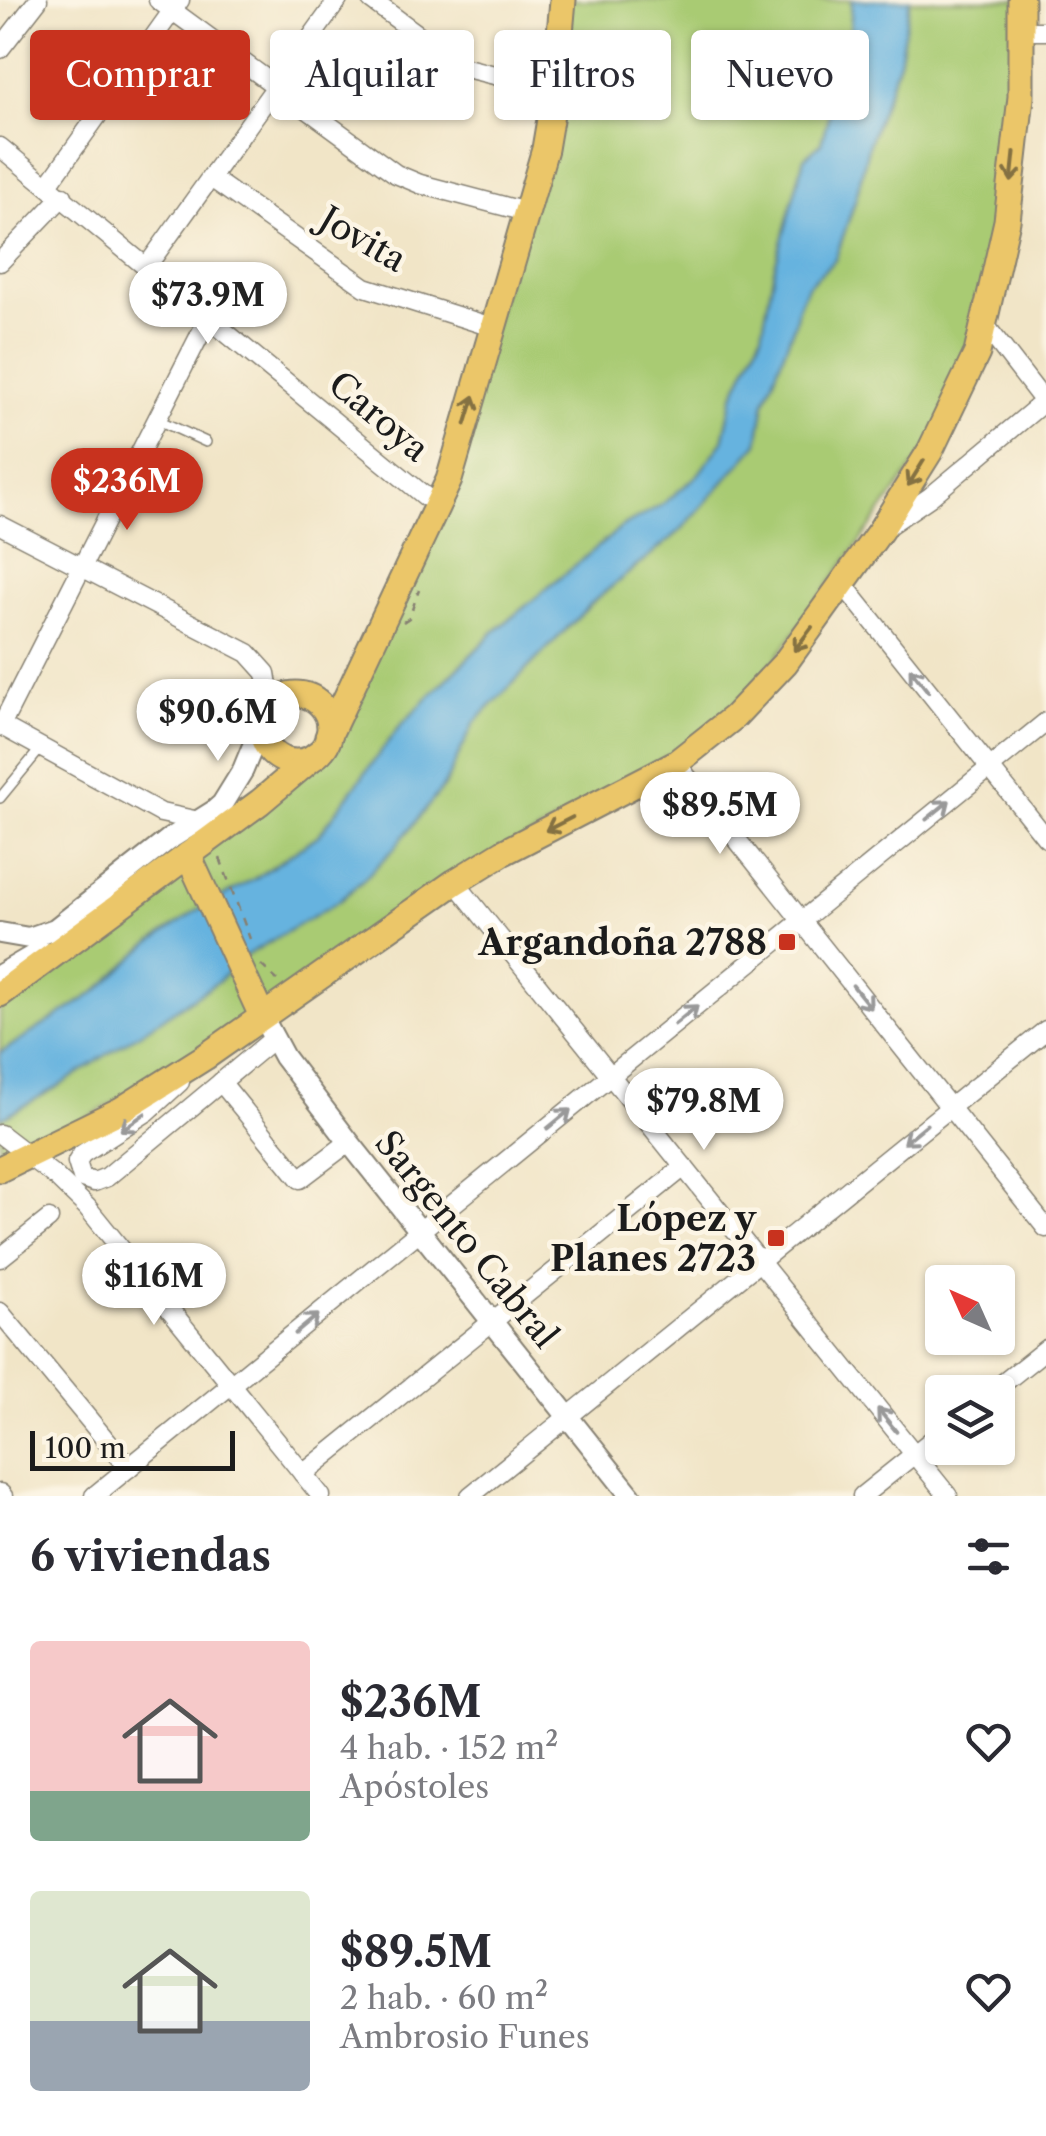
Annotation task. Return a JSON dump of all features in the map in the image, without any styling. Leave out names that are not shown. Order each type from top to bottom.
[{"type":"main road","points":[[561,30],[564,0]]},
{"type":"main road","points":[[0,1168],[12,1143],[120,1110],[204,1057],[455,882],[504,852],[676,763],[722,728],[785,663],[880,531],[945,423],[977,353],[1007,220],[1021,97],[1035,31],[1021,0]]},
{"type":"main road","points":[[0,994],[188,855],[323,746],[440,503],[494,328],[550,120]]},
{"type":"main road","points":[[291,694],[313,698],[328,715],[323,746],[298,762],[276,756],[268,748],[266,715],[291,694]]},
{"type":"main road","points":[[188,855],[213,878],[262,1016]]},
{"type":"street","points":[[0,49],[38,0]]},
{"type":"street","points":[[316,30],[338,0]]},
{"type":"street","points":[[370,0],[462,67],[494,75]]},
{"type":"street","points":[[0,262],[55,190],[170,4],[270,80]]},
{"type":"street","points":[[147,266],[270,94]]},
{"type":"street","points":[[324,120],[408,181],[526,212]]},
{"type":"street","name":"Caroya","points":[[0,147],[426,498],[440,503]]},
{"type":"street","name":"Jovita","points":[[211,178],[365,286],[494,328]]},
{"type":"street","points":[[199,821],[161,813],[0,726],[209,317]]},
{"type":"street","points":[[880,531],[930,497],[1045,402],[985,325]]},
{"type":"street","points":[[0,526],[257,659],[270,682],[266,715],[250,758],[228,795],[56,929],[28,938],[0,933]]},
{"type":"street","points":[[843,584],[1046,838]]},
{"type":"street","points":[[94,1496],[1046,722]]},
{"type":"street","points":[[676,763],[1046,1228]]},
{"type":"street","points":[[455,882],[948,1496]]},
{"type":"street","points":[[0,975],[127,901]]},
{"type":"street","points":[[0,955],[0,966]]},
{"type":"street","points":[[204,1057],[160,1102],[82,1154],[76,1162],[79,1173],[94,1182],[107,1178],[220,1082],[262,1016]]},
{"type":"street","name":"Sargento Cabral","points":[[262,1016],[349,1142],[630,1496]]},
{"type":"street","points":[[470,1496],[1046,1030]]},
{"type":"street","points":[[220,1082],[300,1179],[349,1142]]},
{"type":"street","points":[[12,1143],[87,1207],[321,1496]]},
{"type":"street","points":[[304,1474],[684,1166]]},
{"type":"street","points":[[0,1258],[49,1219]]},
{"type":"street","points":[[0,1312],[129,1468]]},
{"type":"street","points":[[1013,1375],[1046,1349]]},
{"type":"street","points":[[862,1496],[925,1446]]},
{"type":"lane","points":[[156,419],[206,442]]},
{"type":"lane","points":[[0,798],[41,748]]},
{"type":"path","points":[[213,878],[250,941]]},
{"type":"path","points":[[257,958],[281,982]]},
{"type":"green space","points":[[563,0],[852,0],[850,30],[691,30],[691,120],[827,120],[821,144],[804,159],[774,270],[762,334],[733,397],[723,441],[698,475],[662,505],[622,527],[494,632],[400,726],[319,835],[254,879],[193,913],[149,944],[96,992],[0,1053],[0,994],[309,759],[441,503],[526,212],[542,120],[671,120],[671,30],[558,30]]},
{"type":"green space","points":[[910,0],[1021,0],[1007,221],[945,423],[734,717],[504,852],[262,1016],[0,1169],[0,1119],[59,1086],[242,958],[339,901],[363,880],[444,786],[473,723],[594,601],[680,531],[758,443],[765,401],[798,307],[807,286],[835,260],[869,143],[899,61]]},
{"type":"water","points":[[852,0],[910,0],[899,61],[869,143],[835,260],[807,286],[798,307],[765,401],[758,443],[680,531],[594,601],[474,723],[444,786],[393,850],[363,880],[339,901],[242,958],[219,981],[59,1086],[0,1119],[0,1053],[96,992],[149,944],[193,913],[254,879],[319,835],[400,726],[494,632],[622,527],[662,505],[698,475],[723,441],[733,397],[762,334],[774,270],[804,158],[821,143],[827,120],[869,120],[869,30],[850,30]]},
{"type":"place","name":"Argandoña 2788","points":[[787,942]]},
{"type":"place","name":"López y Planes 2723","points":[[776,1238]]}]
